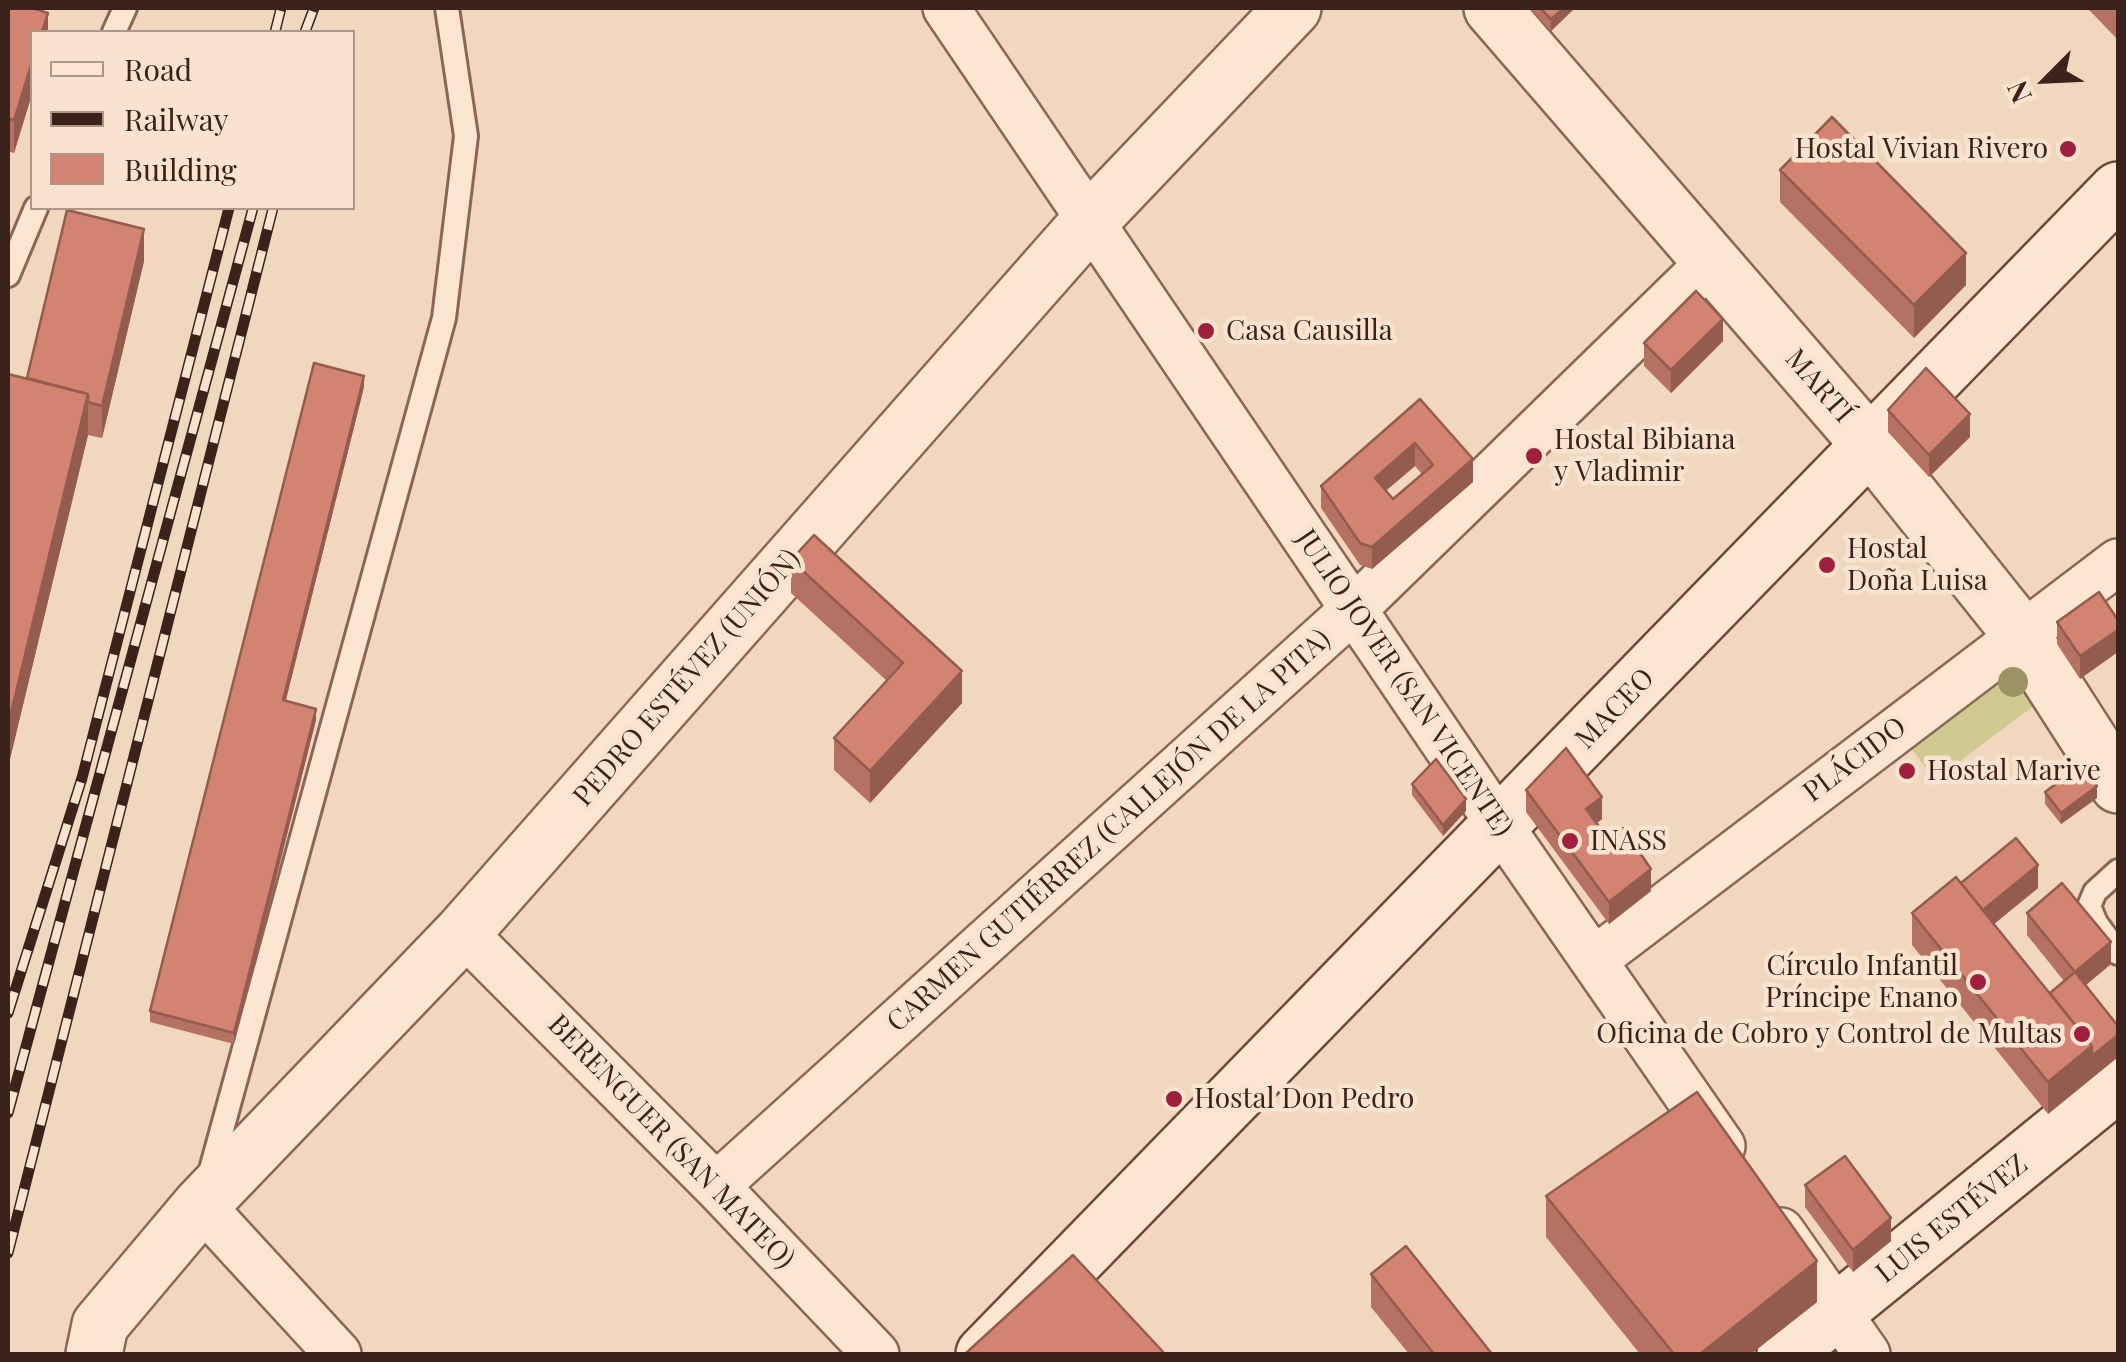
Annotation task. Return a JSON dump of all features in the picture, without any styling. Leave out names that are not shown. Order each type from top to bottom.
[{"type":"street","name":"JULIO JOVER (SAN VICENTE)","points":[[946,8],[1501,827],[1852,1333]]},
{"type":"street","name":"PEDRO ESTÉVEZ (UNIÓN)","points":[[94,1354],[100,1325],[201,1205],[463,932],[1089,222],[1294,8]]},
{"type":"street","name":"MARTÍ","points":[[1492,8],[1870,445],[2020,634],[2118,785]]},
{"type":"street","name":"MACEO","points":[[984,1354],[2118,190]]},
{"type":"street","name":"CARMEN GUTIÉRREZ (CALLEJÓN DE LA PITA)","points":[[716,1186],[1355,608],[1712,260]]},
{"type":"street","name":"PLÁCIDO","points":[[1594,960],[2118,562]]},
{"type":"street","name":"BERENGUER (SAN MATEO)","points":[[463,932],[716,1186],[876,1354]]},
{"type":"street","name":"LUIS ESTÉVEZ","points":[[1785,1354],[1852,1333],[2118,1083]]},
{"type":"street","points":[[201,1205],[338,1354]]},
{"type":"lane","points":[[201,1205],[444,318],[466,136],[447,8]]},
{"type":"lane","points":[[8,274],[35,210]]},
{"type":"lane","points":[[2118,870],[2095,892],[2089,906],[2118,953]]},
{"type":"shaded area","points":[[2013,657],[2044,698],[1935,780],[1904,739]]},
{"type":"building","points":[[8,8],[32,8],[48,13],[43,30],[30,30],[30,68],[14,120],[8,118]]},
{"type":"building","points":[[1540,8],[1564,8],[1551,19]]},
{"type":"building","points":[[1832,117],[1966,253],[1914,305],[1780,170]]},
{"type":"building","points":[[67,210],[144,229],[102,406],[88,402],[88,394],[27,378]]},
{"type":"building","points":[[1696,291],[1723,319],[1671,370],[1644,343]]},
{"type":"building","points":[[314,363],[364,376],[283,700],[316,709],[234,1033],[150,1011]]},
{"type":"building","points":[[1926,368],[1970,414],[1929,455],[1888,410]]},
{"type":"building","points":[[8,374],[88,394],[9,721],[8,721]]},
{"type":"building","points":[[1420,399],[1473,459],[1372,547],[1360,543],[1321,486]],"holes":[[[1415,443],[1433,465],[1393,499],[1375,478]]]},
{"type":"building","points":[[814,535],[962,671],[870,771],[834,738],[903,663],[791,560]]},
{"type":"building","points":[[2099,592],[2118,620],[2118,630],[2080,656],[2057,622]]},
{"type":"building","name":"INASS","points":[[1566,748],[1602,797],[1586,809],[1609,840],[1623,828],[1651,869],[1609,902],[1526,790]]},
{"type":"building","points":[[1436,759],[1466,799],[1443,825],[1412,784]]},
{"type":"building","points":[[2081,765],[2097,786],[2061,813],[2045,792]]},
{"type":"building","points":[[2016,838],[2038,865],[1983,910],[1961,883]]},
{"type":"building","points":[[1956,877],[2092,1046],[2048,1082],[1912,913]]},
{"type":"building","points":[[2062,883],[2111,942],[2075,972],[2027,913]]},
{"type":"building","points":[[2075,972],[2118,1026],[2118,1035],[2092,1056],[2092,1046],[2050,993]]},
{"type":"building","points":[[1697,1092],[1817,1261],[1700,1354],[1674,1354],[1546,1196]]},
{"type":"building","points":[[1845,1156],[1891,1218],[1853,1250],[1805,1185]]},
{"type":"building","points":[[1406,1246],[1492,1354],[1434,1354],[1371,1274]]},
{"type":"building","points":[[1073,1255],[1165,1354],[965,1354]]},
{"type":"railway","points":[[276,30],[281,8]]},
{"type":"railway","points":[[306,30],[314,8]]},
{"type":"railway","points":[[8,1013],[82,778],[228,210]]},
{"type":"railway","points":[[8,1113],[252,210]]},
{"type":"railway","points":[[8,1253],[272,210]]},
{"type":"place","name":"Hostal Vivian Rivero","points":[[2068,149]]},
{"type":"place","name":"Casa Causilla","points":[[1206,331]]},
{"type":"place","name":"Hostal Bibiana y Vladimir","points":[[1534,456]]},
{"type":"place","name":"Hostal Doña Luisa","points":[[1827,565]]},
{"type":"place","name":"Hostal Marive","points":[[1907,771]]},
{"type":"place","name":"INASS","points":[[1570,841]]},
{"type":"place","name":"Círculo Infantil Príncipe Enano","points":[[1978,982]]},
{"type":"place","name":"Oficina de Cobro y Control de Multas","points":[[2082,1034]]},
{"type":"place","name":"Hostal Don Pedro","points":[[1174,1099]]}]
